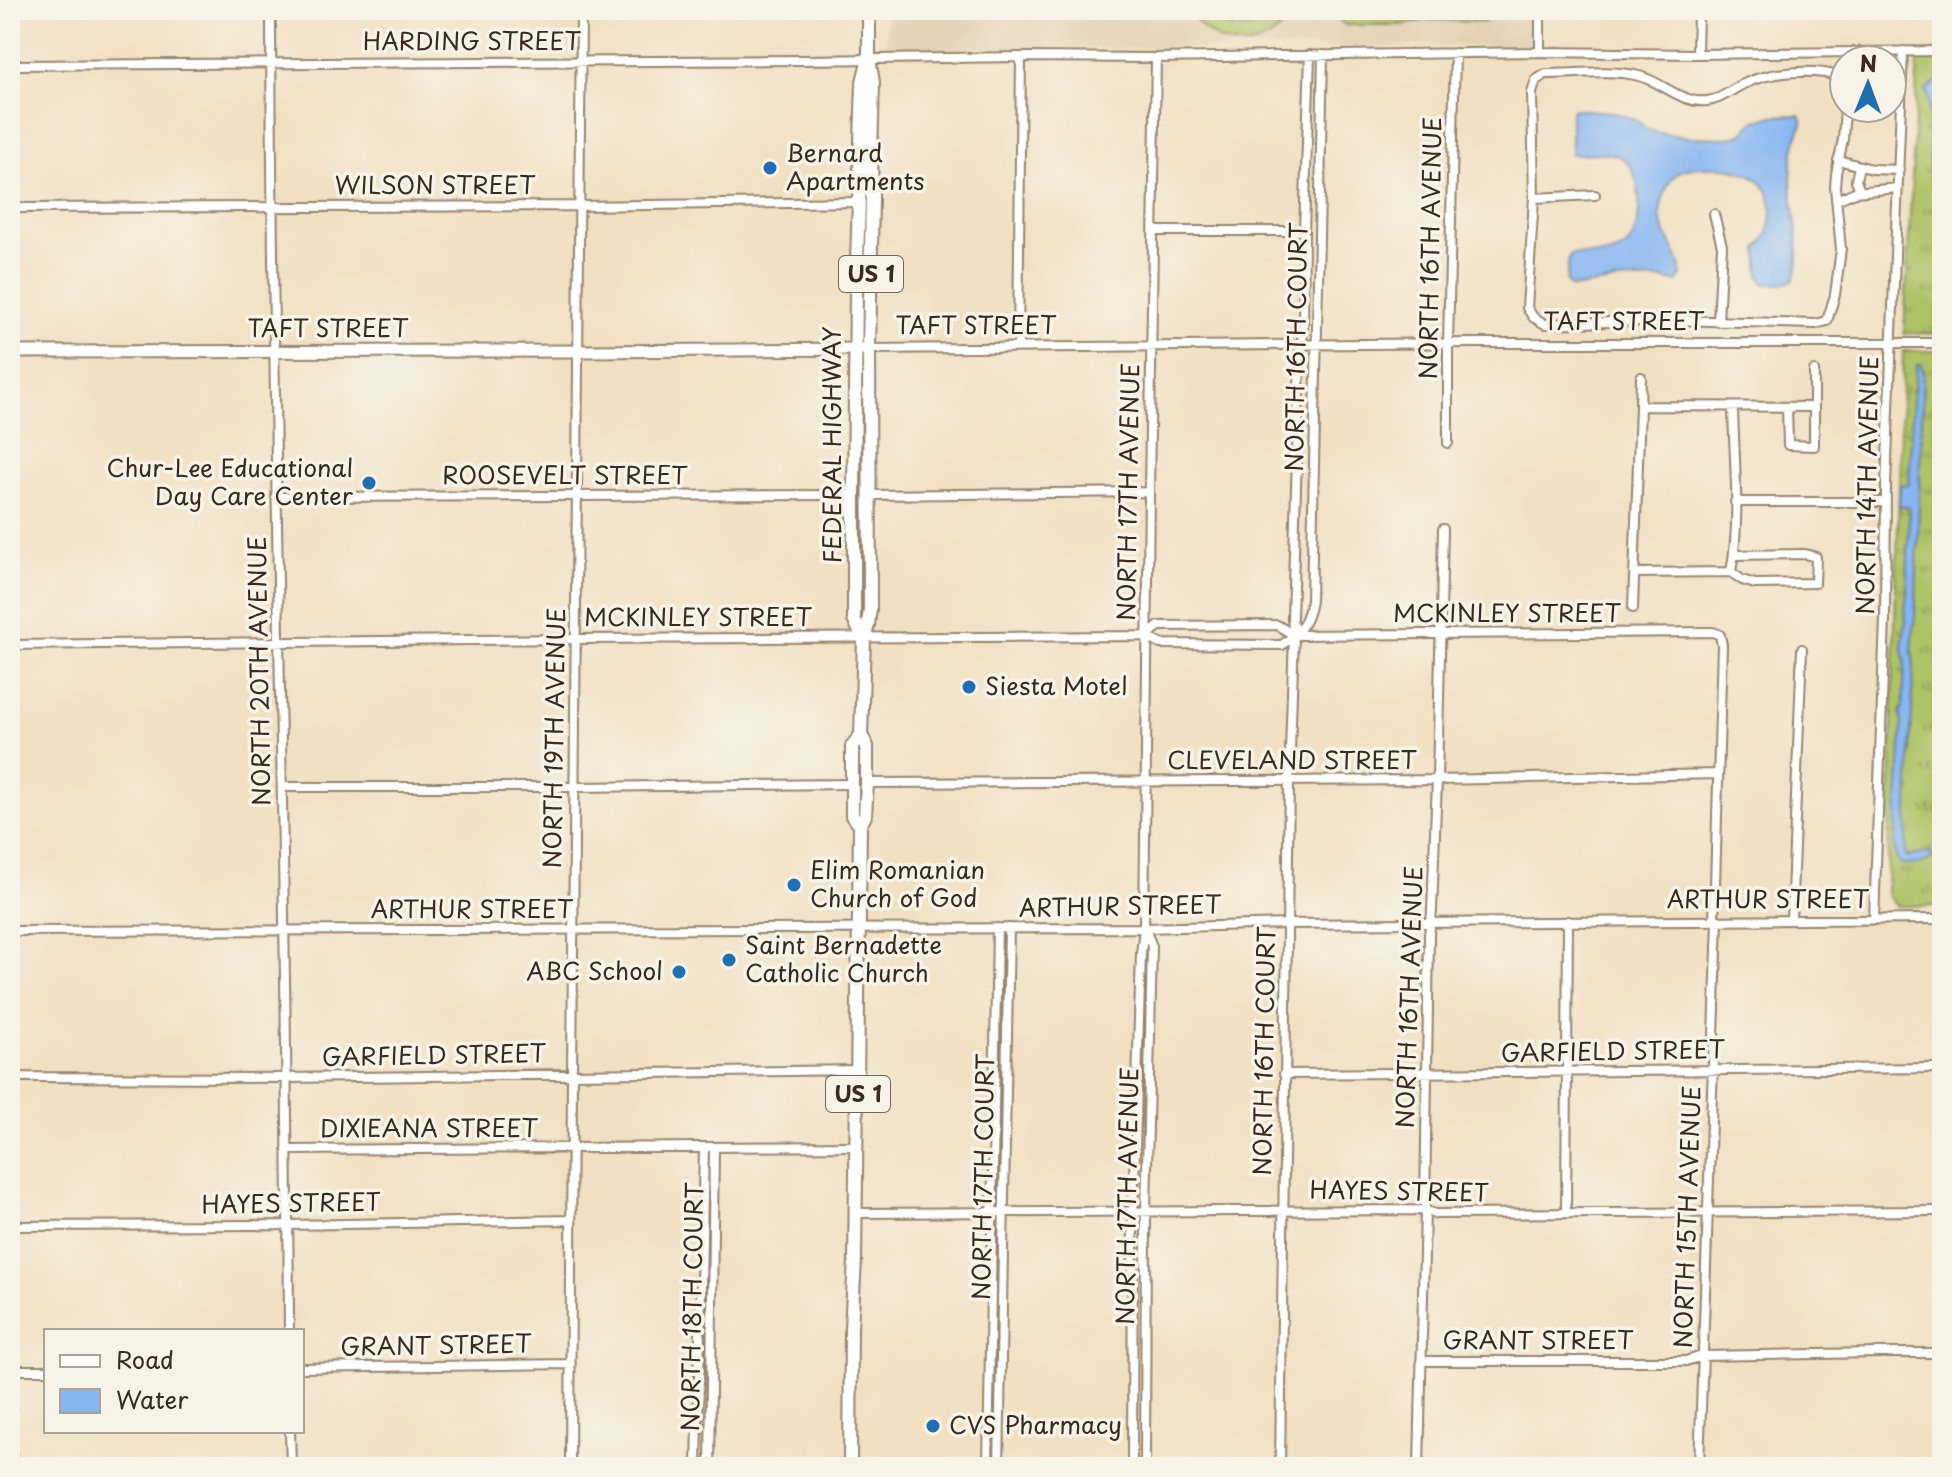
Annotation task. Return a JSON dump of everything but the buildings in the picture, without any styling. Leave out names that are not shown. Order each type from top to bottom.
[{"type":"main road","name":"FEDERAL HIGHWAY","points":[[861,735],[852,746],[852,816],[860,825],[865,816],[867,783],[867,746],[861,735],[864,639],[870,609],[869,349],[873,82],[869,59],[869,10]]},
{"type":"main road","name":"FEDERAL HIGHWAY","points":[[864,639],[854,620],[855,349],[863,82],[869,59]]},
{"type":"main road","name":"US 1","points":[[850,1467],[860,825]]},
{"type":"main road","points":[[10,1201],[10,1431]]},
{"type":"main road","points":[[10,1456],[10,1467]]},
{"type":"street","name":"NORTH 20TH AVENUE","points":[[271,10],[271,207],[289,1329]]},
{"type":"street","name":"NORTH 19TH AVENUE","points":[[570,1467],[581,10]]},
{"type":"street","points":[[1540,10],[1540,52]]},
{"type":"street","points":[[1697,54],[1698,10]]},
{"type":"street","name":"HARDING STREET","points":[[1908,51],[1942,51]]},
{"type":"street","name":"HARDING STREET","points":[[10,65],[1828,52]]},
{"type":"street","name":"NORTH 16TH AVENUE","points":[[1448,443],[1455,53]]},
{"type":"street","name":"NORTH 16TH COURT","points":[[1280,1467],[1292,618],[1310,55]]},
{"type":"street","name":"NORTH 16TH COURT","points":[[1294,635],[1305,623],[1311,601],[1323,55]]},
{"type":"street","points":[[1018,347],[1021,57]]},
{"type":"street","name":"NORTH 17TH AVENUE","points":[[1132,1467],[1133,1212],[1144,928],[1156,58]]},
{"type":"street","points":[[1828,72],[1766,76],[1711,101],[1678,96],[1640,76],[1617,73],[1546,74],[1536,80],[1532,93],[1534,198],[1527,308],[1533,317],[1545,324],[1675,320],[1816,324],[1827,321],[1835,295],[1841,249],[1836,174],[1844,124]]},
{"type":"street","name":"NORTH 14TH AVENUE","points":[[1874,920],[1901,124]]},
{"type":"street","points":[[1838,160],[1883,170],[1899,170]]},
{"type":"street","points":[[1859,166],[1856,180],[1860,191]]},
{"type":"street","points":[[1836,200],[1860,191],[1898,188]]},
{"type":"street","points":[[1534,198],[1595,195]]},
{"type":"street","name":"WILSON STREET","points":[[10,208],[859,202]]},
{"type":"street","points":[[1714,214],[1722,246],[1718,322]]},
{"type":"street","points":[[1154,231],[1304,231]]},
{"type":"street","name":"TAFT STREET","points":[[10,352],[1942,343]]},
{"type":"street","points":[[1787,407],[1788,445],[1814,446],[1814,371]]},
{"type":"street","points":[[1633,608],[1641,377]]},
{"type":"street","points":[[1640,406],[1814,407]]},
{"type":"street","points":[[1731,572],[1735,502],[1733,407]]},
{"type":"street","points":[[870,495],[1149,492]]},
{"type":"street","name":"ROOSEVELT STREET","points":[[276,497],[854,495]]},
{"type":"street","points":[[1735,502],[1886,502]]},
{"type":"street","name":"NORTH 16TH AVENUE","points":[[1419,1467],[1429,923],[1437,780],[1443,529]]},
{"type":"street","points":[[1634,573],[1731,572],[1755,584],[1815,583],[1816,557],[1805,554],[1734,555]]},
{"type":"street","points":[[1309,611],[1323,635]]},
{"type":"street","name":"MCKINLEY STREET","points":[[1147,636],[1159,626],[1277,625],[1294,635],[1713,632],[1720,635]]},
{"type":"street","name":"MCKINLEY STREET","points":[[10,645],[1147,636],[1160,644],[1282,645],[1294,635]]},
{"type":"street","name":"NORTH 15TH AVENUE","points":[[1699,1467],[1713,1071],[1720,635]]},
{"type":"street","points":[[1791,920],[1802,649]]},
{"type":"street","name":"CLEVELAND STREET","points":[[867,783],[1437,780],[1717,774]]},
{"type":"street","points":[[282,787],[852,784]]},
{"type":"street","name":"ARTHUR STREET","points":[[10,931],[1144,928],[1942,919]]},
{"type":"street","points":[[1566,1212],[1568,921]]},
{"type":"street","name":"NORTH 17TH COURT","points":[[988,1467],[997,928]]},
{"type":"street","name":"NORTH 17TH COURT","points":[[999,1467],[1009,928]]},
{"type":"street","name":"NORTH 17TH AVENUE","points":[[1144,928],[1152,946],[1146,1212],[1145,1467]]},
{"type":"street","name":"GARFIELD STREET","points":[[1284,1074],[1942,1068]]},
{"type":"street","name":"GARFIELD STREET","points":[[10,1074],[23,1077],[286,1078],[858,1070]]},
{"type":"street","name":"DIXIEANA STREET","points":[[287,1150],[857,1146]]},
{"type":"street","name":"NORTH 18TH COURT","points":[[710,1467],[714,1147]]},
{"type":"street","name":"NORTH 18TH COURT","points":[[697,1467],[704,1148]]},
{"type":"street","name":"HAYES STREET","points":[[856,1213],[1942,1211]]},
{"type":"street","name":"HAYES STREET","points":[[10,1226],[571,1220]]},
{"type":"street","name":"GRANT STREET","points":[[1421,1361],[1686,1361],[1702,1356],[1942,1353]]},
{"type":"street","name":"GRANT STREET","points":[[304,1368],[570,1364]]},
{"type":"street","points":[[10,1370],[44,1370]]},
{"type":"street","points":[[988,1426],[1000,1426]]},
{"type":"street","points":[[290,1433],[291,1467]]},
{"type":"shaded area","points":[[887,10],[1534,10],[1534,46],[886,50]]},
{"type":"green space","points":[[1189,10],[1204,10],[1221,24],[1242,29],[1262,25],[1278,10],[1293,10],[1270,37],[1242,45],[1227,43],[1213,36]]},
{"type":"green space","points":[[1329,10],[1485,10],[1485,22],[1426,20],[1400,25],[1345,25]]},
{"type":"green space","points":[[1918,58],[1942,58],[1942,334],[1904,333]]},
{"type":"green space","points":[[1903,351],[1942,351],[1942,906],[1896,906],[1887,894]]},
{"type":"water","points":[[1942,72],[1942,143],[1937,155],[1942,187],[1934,190],[1929,171],[1927,90]]},
{"type":"water","points":[[1573,109],[1613,112],[1637,120],[1645,128],[1659,133],[1687,137],[1727,138],[1742,134],[1753,122],[1769,116],[1799,115],[1802,124],[1791,173],[1798,247],[1793,281],[1765,284],[1760,276],[1758,249],[1768,232],[1772,213],[1763,185],[1756,178],[1738,171],[1702,167],[1690,168],[1674,176],[1667,186],[1661,206],[1663,228],[1681,269],[1677,282],[1659,279],[1618,281],[1571,288],[1566,282],[1569,257],[1573,254],[1606,255],[1623,249],[1635,232],[1639,206],[1636,180],[1626,161],[1607,153],[1571,154]]},
{"type":"water","points":[[1921,364],[1906,855],[1930,852],[1933,858],[1908,864],[1899,863],[1895,847],[1909,507],[1899,506],[1900,485],[1909,484],[1913,397],[1917,365]]},
{"type":"place","name":"Bernard Apartments","points":[[770,168]]},
{"type":"place","name":"Chur-Lee Educational Day Care Center","points":[[369,483]]},
{"type":"place","name":"Siesta Motel","points":[[969,687]]},
{"type":"place","name":"Elim Romanian Church of God","points":[[794,885]]},
{"type":"place","name":"Saint Bernadette Catholic Church","points":[[729,960]]},
{"type":"place","name":"ABC School","points":[[679,972]]},
{"type":"place","name":"CVS Pharmacy","points":[[933,1426]]}]
